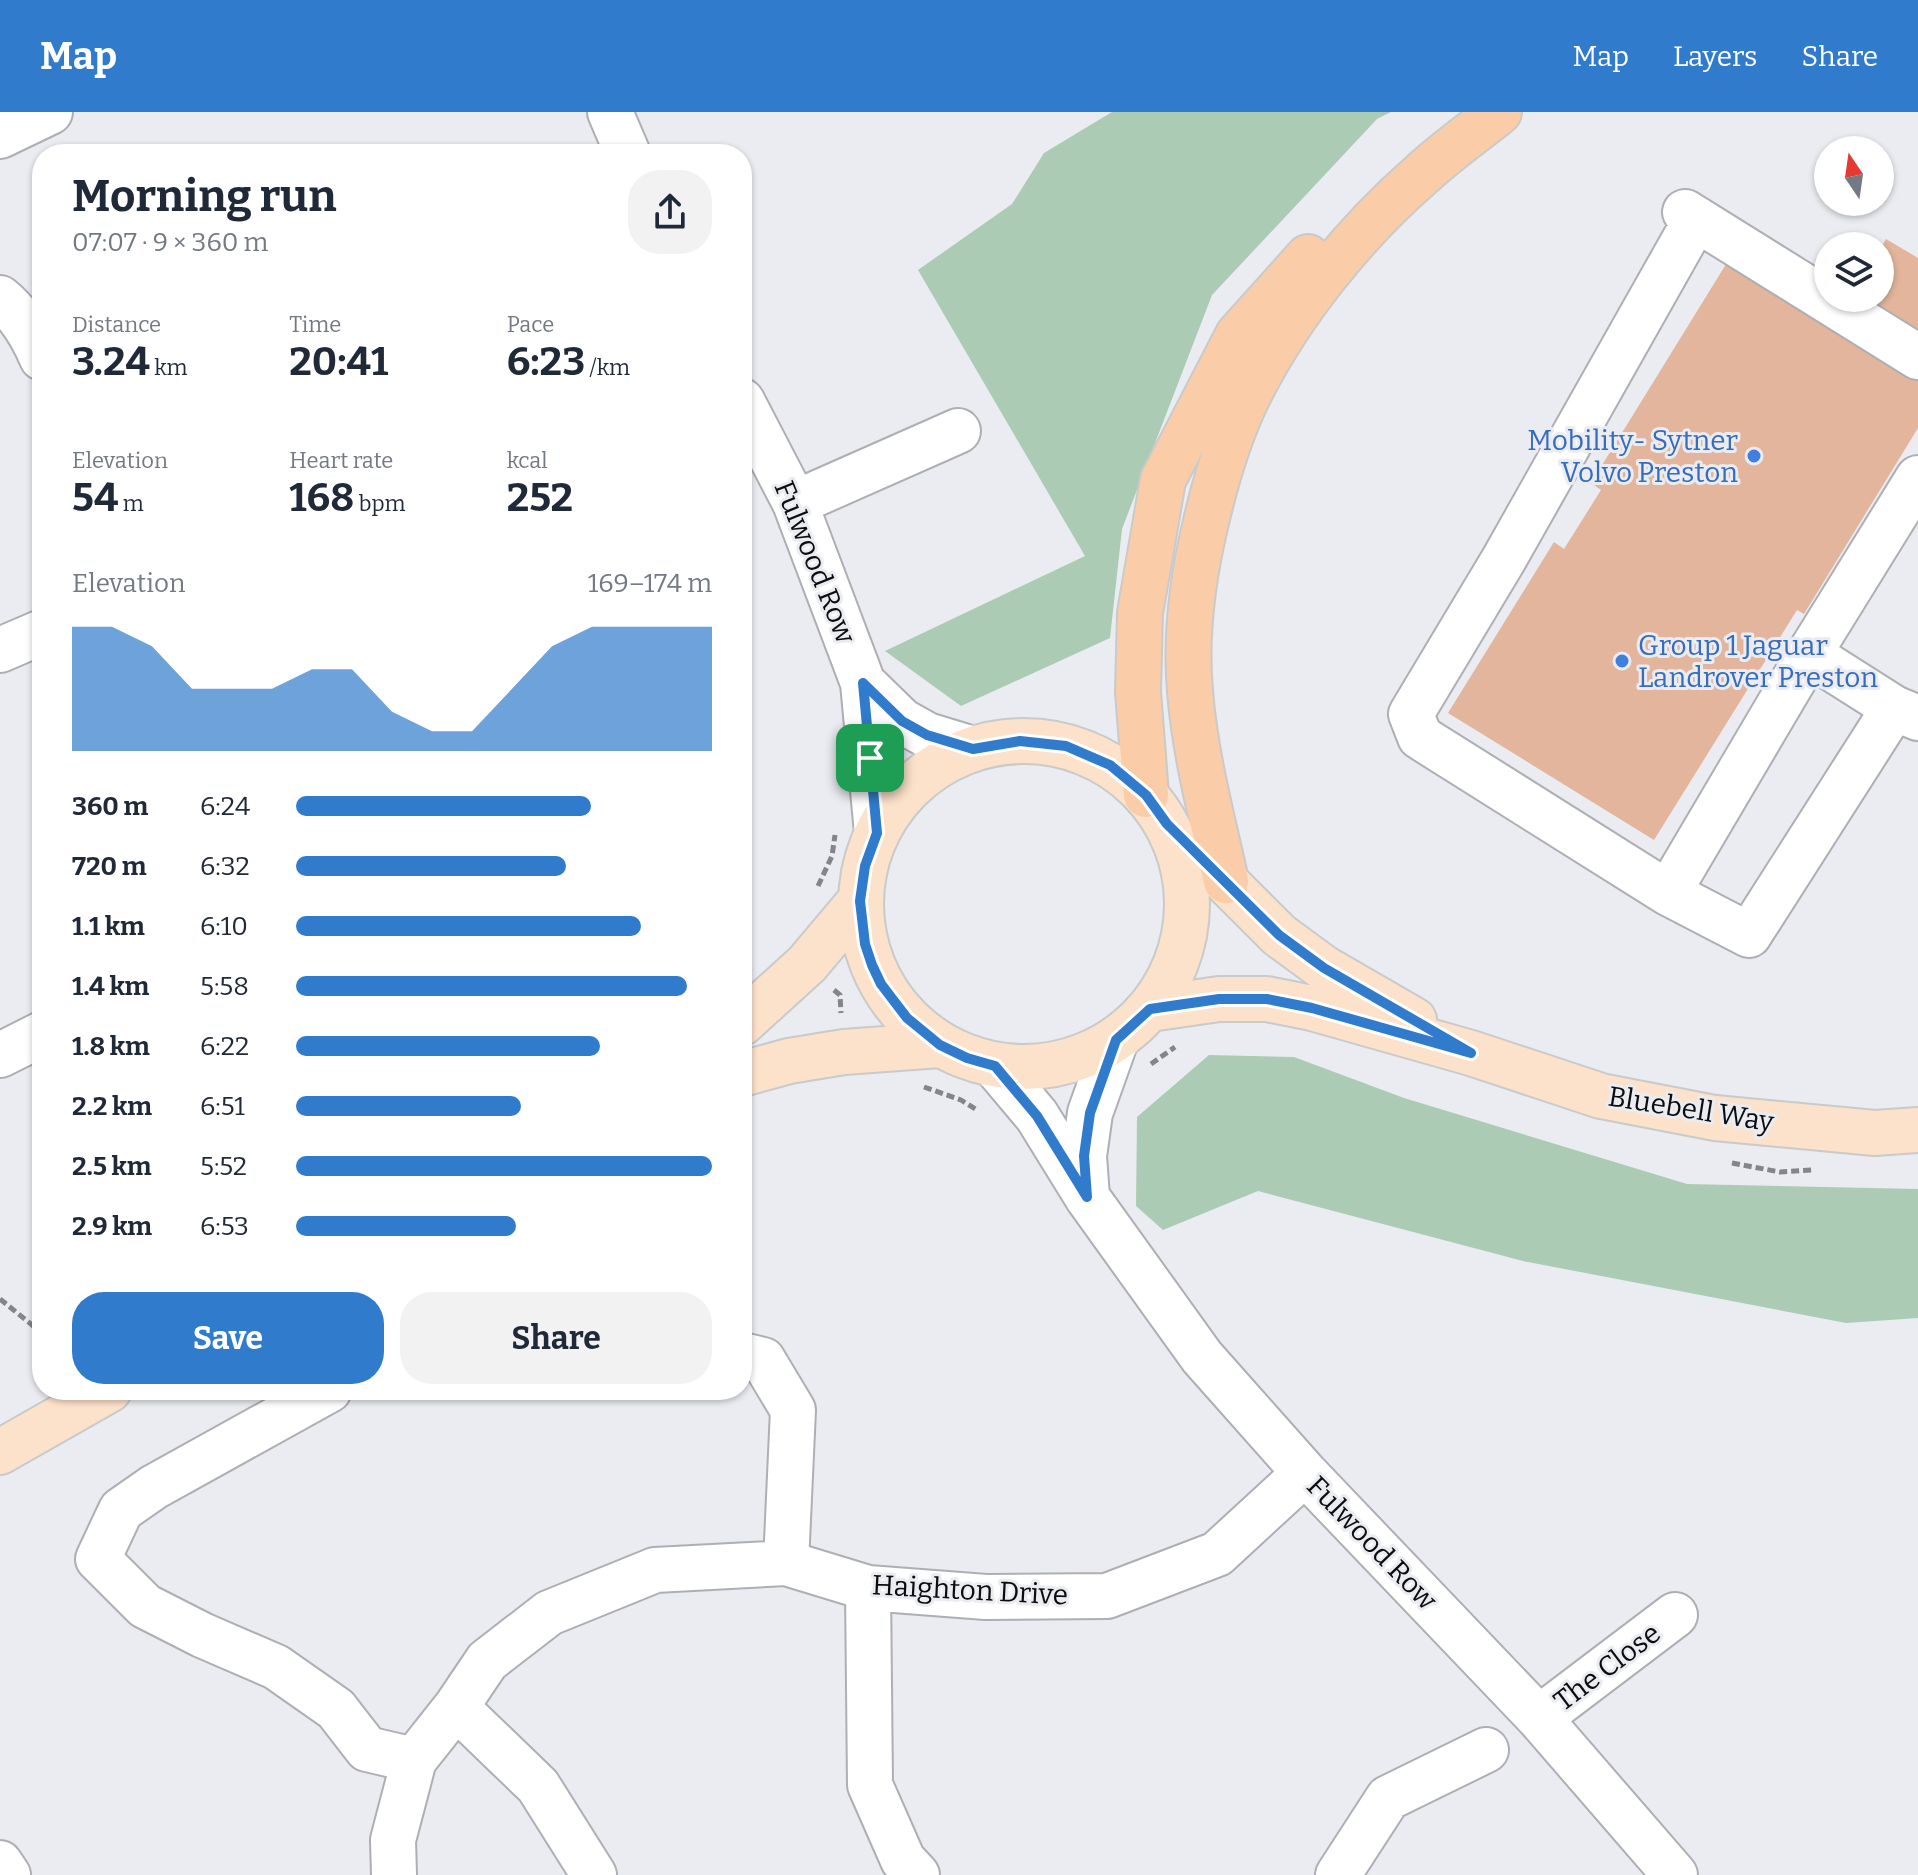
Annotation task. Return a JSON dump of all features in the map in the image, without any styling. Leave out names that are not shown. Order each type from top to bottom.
[{"type":"highway","points":[[1157,809],[1138,692],[1140,613],[1163,480],[1238,335],[1332,230],[1418,158],[1491,112]]},
{"type":"highway","points":[[1226,881],[1199,761],[1190,688],[1190,625],[1197,558],[1217,476],[1248,397],[1289,325],[1351,246],[1422,173],[1499,112]]},
{"type":"main road","points":[[1157,809],[1185,871],[1188,919],[1179,955],[1150,1009],[1132,1054],[1078,1058],[1037,1067],[995,1066],[967,1058],[940,1045],[907,1018],[881,984],[865,944],[860,901],[865,866],[877,833],[901,796],[934,768],[973,749],[1020,741],[1066,746],[1110,765],[1157,809],[1279,935],[1324,968],[1471,1053]]},
{"type":"main road","points":[[752,1014],[807,964],[860,901]]},
{"type":"main road","points":[[1150,1009],[1219,999],[1267,999],[1312,1008],[1471,1053]]},
{"type":"main road","points":[[752,1071],[789,1061],[844,1052],[940,1045]]},
{"type":"main road","name":"Bluebell Way","points":[[1471,1053],[1601,1096],[1715,1118],[1875,1133],[1918,1130]]},
{"type":"main road","points":[[0,1452],[91,1400]]},
{"type":"street","points":[[0,136],[50,112]]},
{"type":"street","points":[[610,112],[624,144]]},
{"type":"street","points":[[1809,654],[1906,713],[1749,935],[1668,893],[1420,737],[1411,714],[1504,559],[1691,215],[1918,357]]},
{"type":"street","points":[[0,298],[9,305],[32,340]]},
{"type":"street","name":"Fulwood Row","points":[[752,420],[795,503],[863,683],[877,833]]},
{"type":"street","points":[[795,503],[958,431]]},
{"type":"street","points":[[1668,893],[1809,654],[1918,478]]},
{"type":"street","points":[[0,650],[32,636]]},
{"type":"street","name":"Fulwood Row","points":[[863,683],[902,721],[927,735],[973,749]]},
{"type":"street","points":[[0,1055],[32,1039]]},
{"type":"street","points":[[1087,1197],[1084,1156],[1090,1113],[1132,1054]]},
{"type":"street","name":"Fulwood Row","points":[[995,1066],[1037,1116],[1087,1197],[1202,1357],[1305,1473],[1539,1718],[1675,1875]]},
{"type":"street","points":[[752,1357],[763,1360],[793,1410],[786,1563]]},
{"type":"street","points":[[311,1400],[154,1487],[121,1510],[98,1559],[145,1606],[276,1667],[336,1709],[367,1749],[414,1760]]},
{"type":"street","name":"Haighton Drive","points":[[394,1875],[393,1840],[414,1760],[487,1661],[549,1613],[655,1570],[786,1563],[868,1588],[986,1597],[1107,1596],[1217,1554],[1305,1473]]},
{"type":"street","points":[[868,1588],[870,1785],[903,1860],[917,1875]]},
{"type":"street","name":"The Close","points":[[1539,1718],[1675,1615]]},
{"type":"street","points":[[456,1707],[538,1786],[594,1875]]},
{"type":"street","points":[[1338,1875],[1388,1798],[1486,1750]]},
{"type":"street","points":[[0,1863],[8,1875]]},
{"type":"path","points":[[807,964],[840,995],[844,1052]]},
{"type":"path","points":[[1132,1054],[1159,1057],[1183,1043]]},
{"type":"path","points":[[911,1085],[961,1100],[984,1115]]},
{"type":"path","points":[[1722,1161],[1780,1172],[1826,1169]]},
{"type":"path","points":[[0,1299],[32,1325]]},
{"type":"green space","points":[[1112,112],[1391,112],[1377,119],[1212,295],[1122,529],[1110,638],[961,706],[885,651],[1085,556],[918,270],[1012,204],[1044,153]]},
{"type":"green space","points":[[1209,1055],[1294,1057],[1404,1098],[1687,1184],[1918,1189],[1918,1318],[1846,1323],[1523,1261],[1258,1191],[1163,1230],[1136,1206],[1137,1117]]},
{"type":"building","points":[[1894,244],[1918,258],[1918,331],[1886,312],[1894,312]]},
{"type":"building","points":[[1728,261],[1918,377],[1918,428],[1804,614],[1797,610],[1654,840],[1448,713],[1554,542],[1564,549],[1601,490],[1591,483]]},
{"type":"place","name":"Mobility- Sytner Volvo Preston","points":[[1754,456]]},
{"type":"place","name":"Group 1 Jaguar Landrover Preston","points":[[1622,661]]},
{"type":"route","points":[[863,683],[902,721],[927,735],[973,749],[1020,741],[1066,746],[1110,765],[1146,795],[1167,824],[1279,935],[1324,968],[1471,1053],[1312,1008],[1267,999],[1219,999],[1150,1009],[1116,1040],[1090,1113],[1084,1156],[1087,1197],[1037,1116],[995,1066],[967,1058],[940,1045],[907,1018],[881,984],[865,944],[860,901],[865,866],[877,833],[870,758],[863,683]]}]
